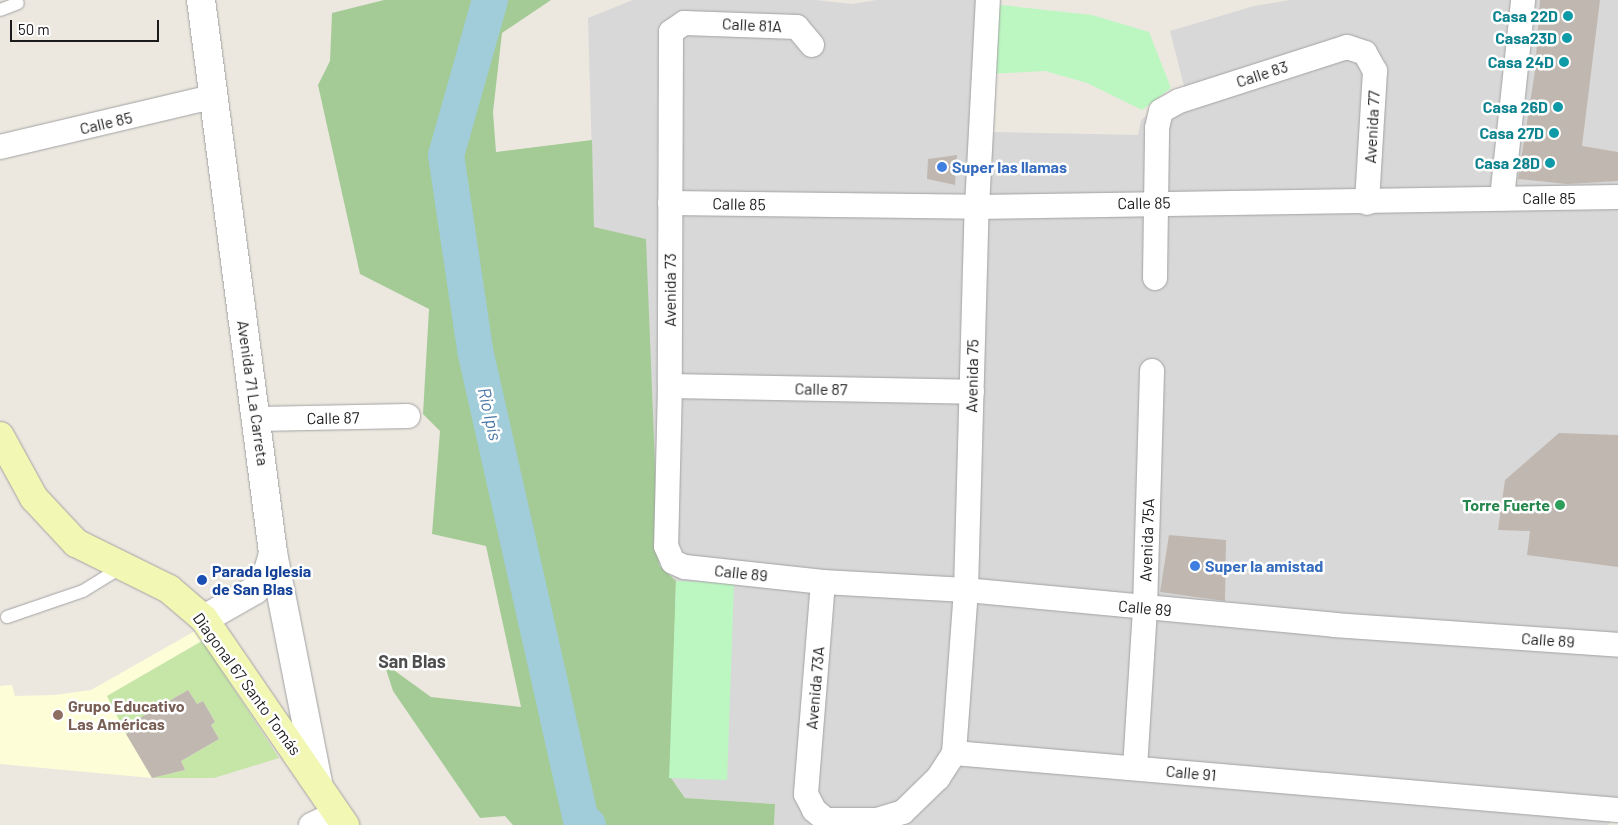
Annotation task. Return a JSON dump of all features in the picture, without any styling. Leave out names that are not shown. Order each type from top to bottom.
[{"type":"main road","name":"Diagonal 67 Santo Tomás","points":[[0,436],[34,498],[76,544],[169,589],[204,619],[341,819]]},
{"type":"street","name":"Avenida 71 La Carreta","points":[[201,0],[212,97],[274,552],[318,783]]},
{"type":"street","name":"Avenida 75","points":[[954,753],[966,590],[977,207],[988,0]]},
{"type":"street","points":[[1502,198],[1523,0]]},
{"type":"street","name":"Calle 81A","points":[[684,23],[797,27],[812,45]]},
{"type":"street","name":"Avenida 73","points":[[673,562],[666,546],[670,386],[669,45],[671,32],[684,23]]},
{"type":"street","name":"Calle 83","points":[[1157,203],[1157,128],[1161,111],[1179,101],[1347,47],[1366,53]]},
{"type":"street","name":"Avenida 77","points":[[1366,53],[1375,71],[1367,203]]},
{"type":"street","name":"Calle 85","points":[[0,147],[212,97]]},
{"type":"street","name":"Calle 85","points":[[670,203],[977,207],[1157,203],[1367,203],[1502,198],[1618,197]]},
{"type":"street","points":[[1155,278],[1157,203]]},
{"type":"street","name":"Avenida 75A","points":[[1135,768],[1145,608],[1152,371]]},
{"type":"street","name":"Calle 87","points":[[670,386],[972,392]]},
{"type":"street","name":"Calle 87","points":[[257,419],[408,416]]},
{"type":"street","points":[[204,619],[255,590],[268,571],[274,552]]},
{"type":"street","name":"Calle 89","points":[[673,562],[685,567],[823,582],[966,590],[1145,608],[1618,645]]},
{"type":"street","name":"Avenida 73A","points":[[823,582],[806,794],[814,810],[826,820],[877,820],[903,812],[938,778],[954,753]]},
{"type":"street","name":"Calle 91","points":[[954,753],[1618,810]]},
{"type":"street","points":[[311,825],[341,819]]},
{"type":"lane","points":[[0,10],[18,3]]},
{"type":"lane","points":[[7,617],[83,591],[122,567]]},
{"type":"shaded area","points":[[384,0],[551,0],[502,33],[493,112],[496,152],[592,140],[594,227],[646,239],[659,565],[676,581],[671,778],[685,798],[775,804],[774,825],[513,825],[505,816],[480,818],[393,691],[384,663],[431,697],[521,707],[486,546],[432,534],[440,431],[423,414],[429,309],[360,274],[318,85],[330,61],[332,13]]},
{"type":"shaded area","points":[[633,0],[816,0],[852,4],[876,0],[1000,0],[992,132],[1138,135],[1141,120],[1184,86],[1170,31],[1254,6],[1290,0],[1618,0],[1618,811],[1608,825],[774,825],[775,804],[685,798],[671,778],[676,581],[659,565],[594,228],[588,18]]},
{"type":"shaded area","name":"Grupo Educativo Las Américas","points":[[195,631],[202,641],[107,696],[152,778],[0,764],[0,686],[12,685],[15,696],[55,695],[91,690]]},
{"type":"green space","points":[[983,3],[1092,15],[1149,32],[1171,88],[1142,110],[1087,83],[1045,71],[987,74]]},
{"type":"green space","points":[[676,581],[734,583],[727,780],[669,778]]},
{"type":"green space","points":[[202,641],[279,758],[214,778],[152,778],[185,770],[181,761],[219,739],[211,725],[215,722],[203,701],[197,704],[188,690],[141,718],[144,724],[126,734],[107,696]]},
{"type":"building","points":[[1540,0],[1600,0],[1582,146],[1618,152],[1618,181],[1567,184],[1518,179],[1535,71]]},
{"type":"building","name":"Super las llamas","points":[[957,155],[955,185],[927,179],[928,159]]},
{"type":"building","name":"Torre Fuerte","points":[[1559,433],[1618,435],[1618,567],[1527,555],[1530,531],[1498,530],[1505,480]]},
{"type":"building","name":"Super la amistad","points":[[1169,535],[1226,540],[1225,601],[1160,592]]},
{"type":"building","points":[[188,690],[197,704],[203,701],[215,722],[211,725],[219,739],[181,761],[185,770],[152,778],[126,734],[144,724],[140,718]]},
{"type":"waterway","name":"Río Ipís","points":[[490,0],[446,155],[475,350],[581,819],[588,825]]},
{"type":"place","name":"Casa 22D","points":[[1568,16]]},
{"type":"place","name":"Casa23D","points":[[1567,38]]},
{"type":"place","name":"Casa 24D","points":[[1564,62]]},
{"type":"place","name":"Casa 26D","points":[[1558,107]]},
{"type":"place","name":"Casa 27D","points":[[1554,133]]},
{"type":"place","name":"Casa 28D","points":[[1550,163]]},
{"type":"place","name":"Super las llamas","points":[[942,167]]},
{"type":"place","name":"Torre Fuerte","points":[[1560,505]]},
{"type":"place","name":"Super la amistad","points":[[1195,566]]},
{"type":"place","name":"Parada Iglesia de San Blas","points":[[202,580]]},
{"type":"place","name":"Grupo Educativo Las Américas","points":[[58,715]]},
{"type":"district","name":"San Blas","points":[[412,661]]}]
